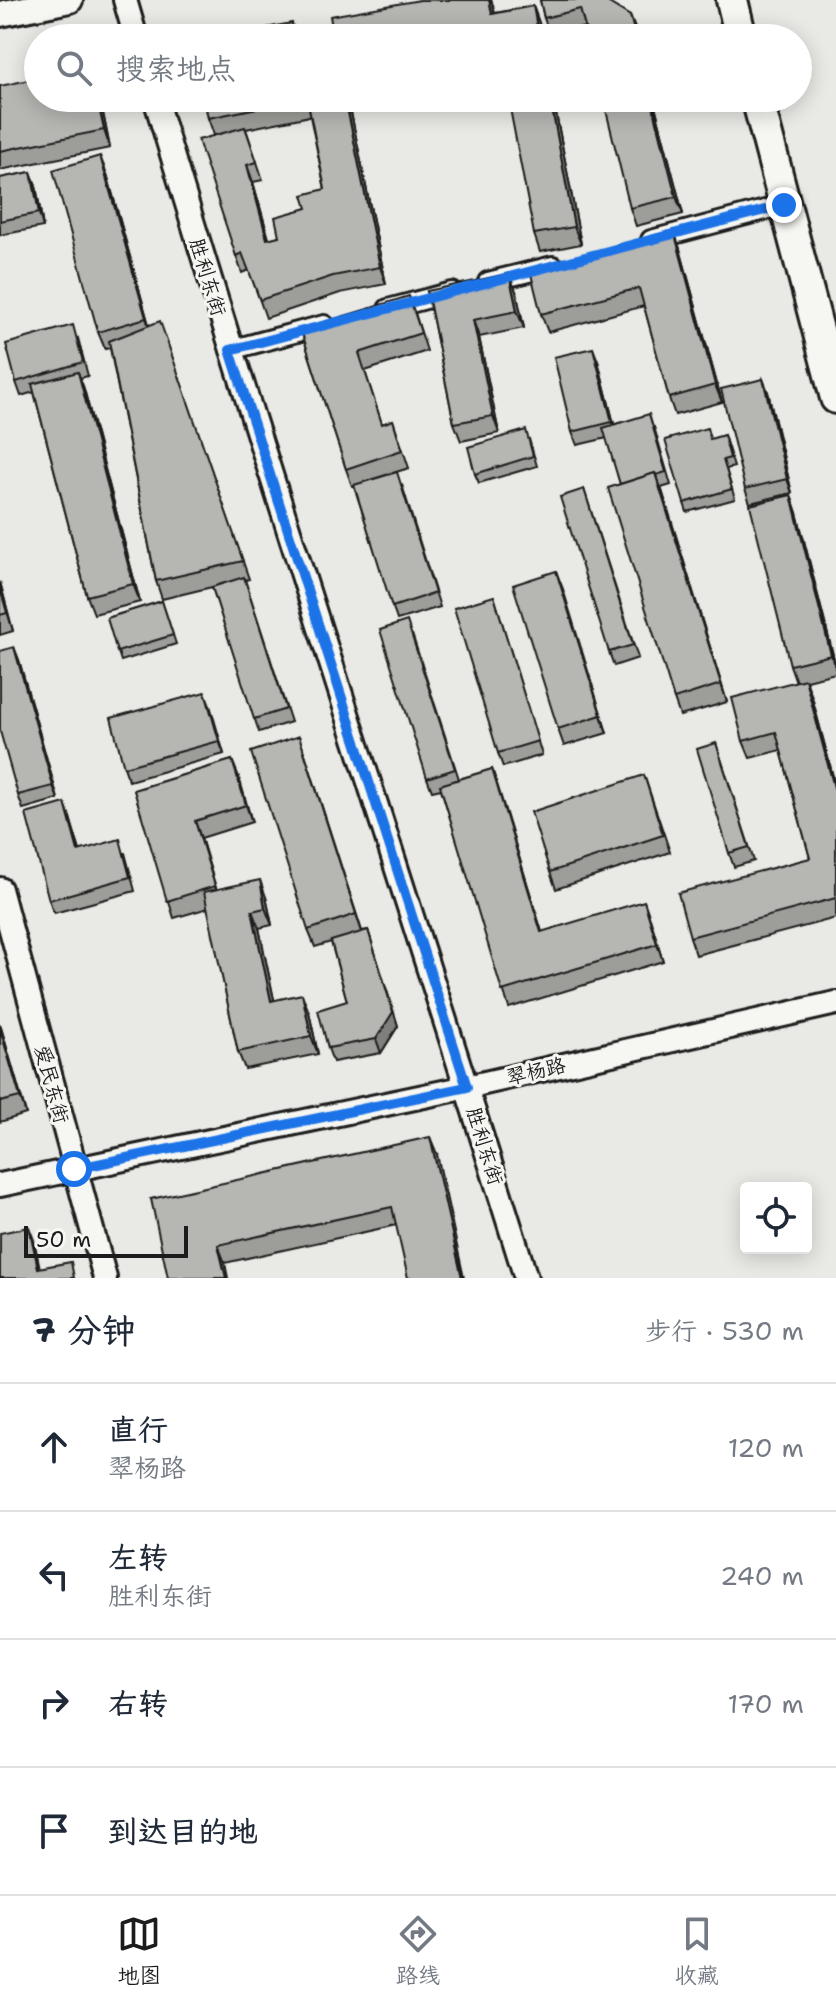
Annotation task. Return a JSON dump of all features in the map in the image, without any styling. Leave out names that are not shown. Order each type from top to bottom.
[{"type":"highway","points":[[732,0],[738,24]]},
{"type":"highway","points":[[761,112],[836,398]]},
{"type":"main road","points":[[0,14],[70,0]]},
{"type":"street","points":[[125,0],[132,24]]},
{"type":"street","name":"胜利东街","points":[[159,112],[230,350],[526,1278]]},
{"type":"street","points":[[630,245],[784,205]]},
{"type":"street","points":[[369,314],[568,261]]},
{"type":"street","points":[[230,350],[338,322]]},
{"type":"street","name":"爱民东街","points":[[0,889],[105,1278]]},
{"type":"street","name":"翠杨路","points":[[0,1185],[467,1087],[836,1003]]},
{"type":"building","points":[[420,0],[489,0],[492,14],[533,6],[536,24],[331,24],[330,16]]},
{"type":"building","points":[[540,0],[604,0],[630,16],[632,24],[584,24],[580,9],[544,18]]},
{"type":"building","points":[[24,81],[24,112],[100,112],[104,130],[0,151],[0,86]]},
{"type":"building","points":[[207,112],[238,112],[208,118]]},
{"type":"building","points":[[310,112],[348,112],[380,267],[333,276],[260,300],[242,253],[236,256],[198,140],[245,127],[257,162],[247,165],[267,239],[279,236],[275,217],[307,208],[303,195],[325,189]]},
{"type":"building","points":[[511,112],[553,112],[574,227],[534,234]]},
{"type":"building","points":[[606,112],[655,112],[676,197],[630,208]]},
{"type":"building","points":[[100,156],[146,318],[98,332],[53,170]]},
{"type":"building","points":[[31,172],[39,213],[0,221],[0,178]]},
{"type":"building","points":[[674,231],[715,385],[669,398],[639,288],[541,314],[530,270]]},
{"type":"building","points":[[509,274],[517,311],[473,320],[493,416],[454,423],[427,291]]},
{"type":"building","points":[[409,296],[421,333],[359,353],[382,424],[393,420],[402,450],[346,469],[301,330]]},
{"type":"building","points":[[160,321],[243,561],[156,581],[109,341]]},
{"type":"building","points":[[73,325],[83,362],[16,382],[6,344]]},
{"type":"building","points":[[593,348],[612,422],[572,432],[554,357]]},
{"type":"building","points":[[78,372],[133,584],[87,596],[32,384]]},
{"type":"building","points":[[763,379],[787,479],[745,489],[721,389]]},
{"type":"building","points":[[649,414],[666,472],[620,484],[603,428]]},
{"type":"building","points":[[707,428],[710,439],[724,435],[730,458],[723,460],[732,489],[684,503],[665,440]]},
{"type":"building","points":[[526,430],[533,456],[475,474],[468,447]]},
{"type":"building","points":[[397,472],[435,593],[392,607],[354,485]]},
{"type":"building","points":[[655,473],[721,684],[674,699],[608,488]]},
{"type":"building","points":[[584,489],[633,645],[609,652],[560,497]]},
{"type":"building","points":[[791,495],[831,655],[790,665],[750,505]]},
{"type":"building","points":[[556,571],[601,715],[558,729],[513,585]]},
{"type":"building","points":[[244,577],[286,709],[254,719],[212,587]]},
{"type":"building","points":[[0,588],[7,613],[0,615]]},
{"type":"building","points":[[494,596],[538,741],[498,753],[454,608]]},
{"type":"building","points":[[162,601],[173,635],[117,652],[107,618]]},
{"type":"building","points":[[407,621],[455,769],[427,778],[380,630]]},
{"type":"building","points":[[14,647],[53,786],[18,795],[0,731],[0,651]]},
{"type":"building","points":[[805,679],[836,795],[836,898],[690,937],[678,893],[810,858],[776,732],[743,741],[732,698]]},
{"type":"building","points":[[205,692],[219,741],[124,767],[111,718]]},
{"type":"building","points":[[299,736],[356,914],[308,930],[251,752]]},
{"type":"building","points":[[716,743],[749,847],[729,853],[697,749]]},
{"type":"building","points":[[232,760],[246,805],[195,821],[215,886],[167,901],[134,790]]},
{"type":"building","points":[[492,769],[541,932],[644,901],[657,944],[502,991],[440,785]]},
{"type":"building","points":[[644,775],[663,835],[550,872],[531,812]]},
{"type":"building","points":[[65,803],[78,851],[120,839],[130,877],[49,900],[26,814]]},
{"type":"building","points":[[260,880],[265,908],[252,911],[271,1001],[302,994],[311,1036],[238,1052],[204,892]]},
{"type":"building","points":[[368,930],[393,1012],[376,1039],[328,1048],[318,1010],[347,1001],[331,941]]},
{"type":"building","points":[[0,1029],[20,1097],[0,1102]]},
{"type":"building","points":[[430,1137],[462,1278],[408,1278],[392,1207],[218,1245],[226,1278],[168,1278],[151,1199]]},
{"type":"building","points":[[29,1227],[38,1268],[71,1262],[74,1278],[0,1278],[0,1233]]},
{"type":"route","points":[[74,1169],[467,1087],[230,350],[784,205]]}]
